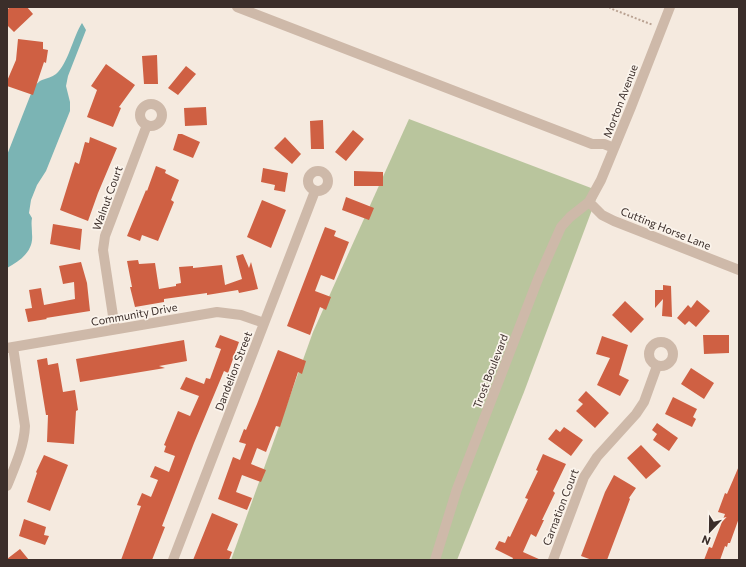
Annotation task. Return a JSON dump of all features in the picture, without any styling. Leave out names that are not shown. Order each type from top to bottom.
[{"type":"street","points":[[237,7],[592,144],[604,144],[614,148]]},
{"type":"street","name":"Morton Avenue","points":[[588,202],[601,180],[670,7]]},
{"type":"street","name":"Walnut Court","points":[[115,329],[103,250],[105,236],[147,125]]},
{"type":"street","name":"Dandelion Street","points":[[173,560],[315,191]]},
{"type":"street","name":"Cutting Horse Lane","points":[[588,202],[602,215],[614,221],[739,270]]},
{"type":"street","name":"Trost Boulevard","points":[[435,560],[457,489],[548,254],[561,228],[570,217],[588,202]]},
{"type":"street","name":"Community Drive","points":[[10,348],[216,312],[240,315],[264,323]]},
{"type":"street","points":[[7,486],[22,449],[26,426],[10,348]]},
{"type":"street","name":"Carnation Court","points":[[553,560],[584,477],[597,456],[636,414],[644,402],[657,366]]},
{"type":"path","points":[[609,7],[612,10],[661,29]]},
{"type":"green space","points":[[409,119],[599,191],[524,392],[457,560],[231,560],[313,332]]},
{"type":"water","points":[[82,23],[86,30],[68,76],[66,86],[70,102],[70,111],[46,171],[37,185],[31,200],[29,213],[32,218],[31,246],[21,259],[7,268],[7,155],[34,86],[41,80],[56,74],[60,70]]},
{"type":"building","points":[[10,7],[27,7],[33,14],[14,32],[7,25],[7,10]]},
{"type":"building","points":[[18,39],[43,42],[43,49],[48,50],[46,63],[44,62],[33,95],[7,86],[7,81],[16,60]]},
{"type":"building","points":[[157,55],[158,84],[144,84],[142,56]]},
{"type":"building","points":[[106,64],[135,85],[119,107],[121,108],[113,127],[87,117],[97,90],[91,86]]},
{"type":"building","points":[[186,66],[196,74],[178,95],[168,88]]},
{"type":"building","points":[[206,107],[207,125],[185,126],[184,108]]},
{"type":"building","points":[[323,120],[324,149],[311,149],[310,121]]},
{"type":"building","points":[[353,130],[364,139],[346,161],[335,152]]},
{"type":"building","points":[[178,134],[182,134],[200,142],[193,158],[173,150]]},
{"type":"building","points":[[90,137],[117,148],[88,221],[60,210],[75,162],[79,164],[85,142],[89,143]]},
{"type":"building","points":[[285,137],[301,154],[292,164],[274,148]]},
{"type":"building","points":[[156,166],[166,170],[165,173],[179,180],[171,200],[174,202],[158,241],[142,235],[140,241],[127,236],[146,190],[147,191]]},
{"type":"building","points":[[263,168],[288,173],[285,192],[274,190],[275,185],[261,182]]},
{"type":"building","points":[[354,171],[383,172],[383,186],[354,186]]},
{"type":"building","points":[[346,197],[374,208],[369,220],[342,210]]},
{"type":"building","points":[[262,200],[286,210],[271,248],[247,237]]},
{"type":"building","points":[[53,224],[82,229],[80,250],[50,244]]},
{"type":"building","points":[[325,227],[336,231],[334,236],[349,242],[334,280],[321,275],[315,291],[331,297],[326,310],[320,307],[310,335],[287,326]]},
{"type":"building","points":[[243,254],[249,268],[251,262],[258,289],[239,293],[238,290],[207,295],[207,293],[164,299],[164,302],[135,307],[130,287],[132,287],[127,261],[138,260],[139,264],[155,263],[159,289],[176,286],[176,284],[181,283],[179,267],[193,266],[193,268],[222,265],[225,285],[242,279],[236,256]]},
{"type":"building","points":[[81,262],[87,283],[90,311],[28,322],[25,309],[32,308],[29,290],[41,288],[44,305],[75,299],[74,282],[63,284],[59,266]]},
{"type":"building","points":[[663,285],[671,286],[672,317],[662,316],[663,299],[655,308],[655,290],[663,290]]},
{"type":"building","points":[[697,300],[710,311],[696,327],[689,321],[685,325],[677,318],[688,305],[691,308]]},
{"type":"building","points":[[625,301],[644,319],[631,333],[612,315]]},
{"type":"building","points":[[220,335],[239,342],[228,373],[224,371],[194,443],[162,526],[165,527],[152,560],[121,560],[141,506],[137,505],[142,493],[151,497],[158,480],[150,477],[155,466],[169,472],[175,456],[164,452],[166,446],[164,445],[178,411],[190,416],[199,396],[180,389],[186,377],[204,384],[206,378],[210,379],[221,349],[215,347]]},
{"type":"building","points":[[703,335],[729,335],[729,353],[704,354]]},
{"type":"building","points":[[602,336],[628,345],[619,375],[629,380],[620,396],[597,385],[610,358],[596,354]]},
{"type":"building","points":[[184,340],[187,361],[159,366],[165,368],[80,382],[76,359]]},
{"type":"building","points":[[278,350],[306,361],[302,374],[298,372],[280,427],[276,426],[266,452],[257,448],[251,464],[266,470],[261,482],[242,475],[236,492],[252,498],[247,510],[218,499],[233,457],[240,460],[246,444],[239,442],[244,429],[246,430]]},
{"type":"building","points":[[47,358],[48,365],[58,363],[63,392],[75,390],[78,410],[76,411],[74,444],[47,442],[48,415],[46,415],[37,360]]},
{"type":"building","points":[[691,368],[714,383],[704,399],[681,384]]},
{"type":"building","points":[[586,391],[609,413],[595,428],[576,411],[583,404],[578,400]]},
{"type":"building","points":[[673,397],[697,409],[693,417],[696,419],[692,427],[665,414]]},
{"type":"building","points":[[657,423],[678,438],[669,451],[653,440],[657,434],[652,430]]},
{"type":"building","points":[[564,427],[583,440],[571,456],[548,439],[556,429],[560,432]]},
{"type":"building","points":[[641,445],[661,466],[646,479],[627,458]]},
{"type":"building","points":[[543,454],[566,464],[553,491],[555,493],[542,520],[544,520],[536,537],[531,534],[523,552],[541,560],[512,560],[513,558],[495,549],[499,541],[505,543],[508,536],[510,537],[528,499],[525,498],[538,471],[536,470]]},
{"type":"building","points":[[44,455],[68,465],[50,511],[27,502],[37,473],[36,472]]},
{"type":"building","points":[[739,466],[739,518],[730,543],[728,543],[727,547],[725,546],[720,560],[704,560],[709,547],[712,548],[725,514],[718,512],[725,493],[727,494]]},
{"type":"building","points":[[614,475],[636,488],[629,498],[630,499],[607,560],[592,560],[581,556],[605,492]]},
{"type":"building","points":[[212,513],[238,524],[227,550],[232,552],[229,560],[193,560]]},
{"type":"building","points":[[24,519],[46,527],[44,535],[49,536],[45,545],[19,536]]},
{"type":"building","points":[[20,549],[29,560],[7,560],[7,559]]}]
